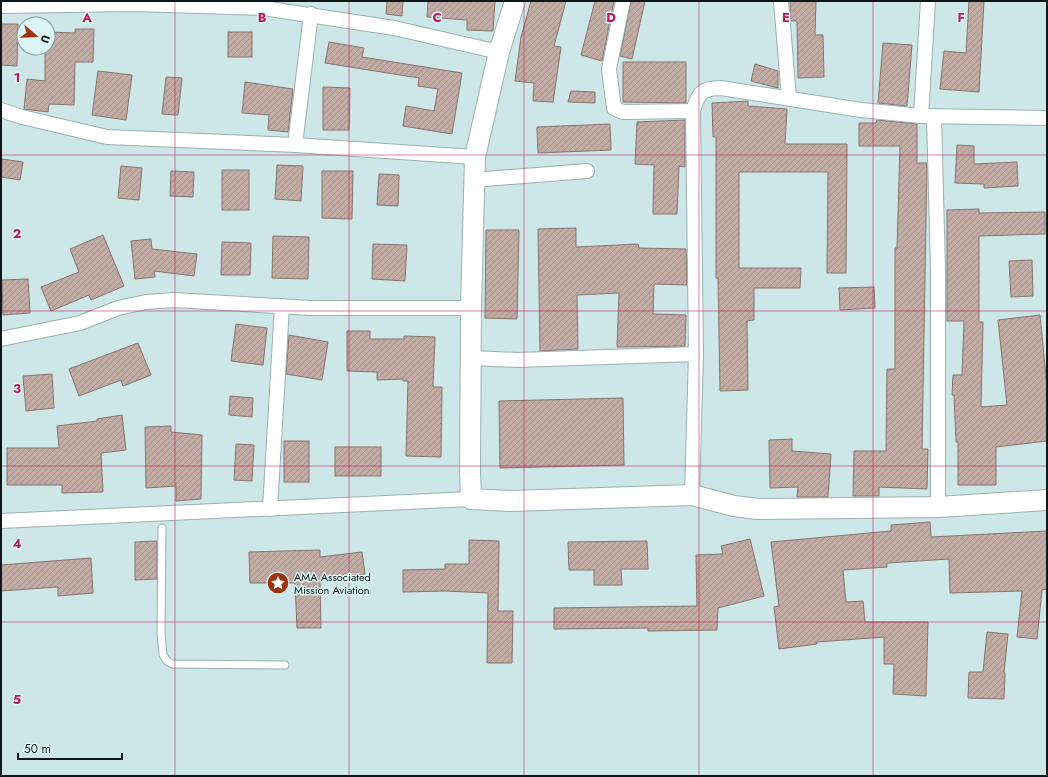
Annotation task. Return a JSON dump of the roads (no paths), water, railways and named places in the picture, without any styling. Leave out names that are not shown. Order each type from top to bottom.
[{"type":"street","points":[[471,499],[471,308],[473,180],[475,157],[499,52],[515,1]]},
{"type":"street","points":[[622,1],[609,69],[614,108],[623,112],[693,110]]},
{"type":"street","points":[[781,1],[789,98]]},
{"type":"street","points":[[928,1],[927,116],[938,271],[938,507]]},
{"type":"street","points":[[1,6],[134,3],[263,4],[394,28],[499,52]]},
{"type":"street","points":[[295,145],[311,14]]},
{"type":"street","points":[[692,496],[696,354],[693,110],[699,95],[710,88],[789,98],[861,110],[927,116],[1047,118]]},
{"type":"street","points":[[1,110],[22,117],[107,138],[295,145],[475,157]]},
{"type":"street","points":[[473,180],[587,171]]},
{"type":"street","points":[[1,339],[80,323],[118,308],[146,302],[174,300],[282,306],[471,308]]},
{"type":"street","points":[[270,509],[282,306]]},
{"type":"street","points":[[472,358],[531,360],[696,354]]},
{"type":"street","points":[[1,521],[471,499],[511,501],[692,496],[734,506],[758,509],[938,507],[1047,500]]},
{"type":"lane","points":[[162,528],[161,633],[164,655],[167,661],[172,664],[285,666]]},
{"type":"place","name":"AMA Associated Mission Aviation","points":[[278,583]]}]
